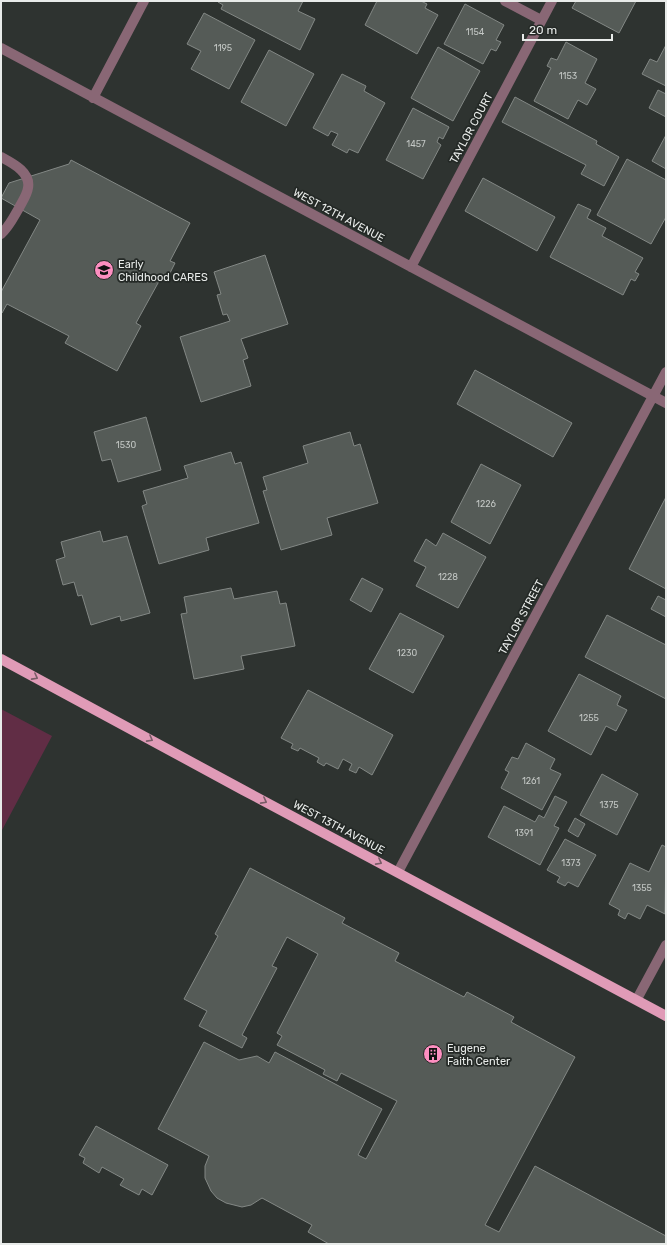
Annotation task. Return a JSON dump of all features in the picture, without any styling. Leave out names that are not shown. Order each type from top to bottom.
[{"type":"main road","name":"WEST 13TH AVENUE","points":[[1,659],[637,999],[666,1016]]},
{"type":"street","points":[[93,98],[144,1]]},
{"type":"street","points":[[505,1],[541,20]]},
{"type":"street","name":"TAYLOR COURT","points":[[411,267],[552,1]]},
{"type":"street","name":"WEST 12TH AVENUE","points":[[1,48],[666,403]]},
{"type":"street","points":[[1,157],[22,171],[28,184],[26,193],[11,223],[1,234]]},
{"type":"street","name":"TAYLOR STREET","points":[[398,872],[666,372]]},
{"type":"street","points":[[637,999],[666,945]]},
{"type":"shaded area","points":[[1,709],[52,736],[1,832]]},
{"type":"building","points":[[218,1],[303,1],[298,11],[315,19],[300,50],[221,9],[223,5]]},
{"type":"building","points":[[377,1],[421,1],[427,4],[425,8],[438,15],[417,54],[365,25]]},
{"type":"building","points":[[576,1],[636,1],[619,33],[572,8]]},
{"type":"building","points":[[465,4],[504,25],[496,40],[501,42],[496,51],[491,49],[483,64],[444,44]]},
{"type":"building","points":[[204,13],[255,40],[229,89],[191,69],[201,51],[187,44]]},
{"type":"building","points":[[566,42],[597,59],[585,83],[596,89],[587,105],[578,100],[568,119],[534,101],[551,68],[547,66],[551,58],[557,60]]},
{"type":"building","points":[[666,45],[666,86],[642,74],[650,59],[657,62]]},
{"type":"building","points":[[438,47],[480,71],[453,121],[411,98]]},
{"type":"building","points":[[269,50],[314,74],[286,126],[241,102]]},
{"type":"building","points":[[342,74],[366,86],[364,91],[385,103],[358,153],[349,149],[347,153],[332,145],[338,134],[331,131],[328,136],[313,128]]},
{"type":"building","points":[[658,90],[666,94],[666,117],[649,108]]},
{"type":"building","points":[[515,97],[597,141],[596,144],[619,157],[604,186],[581,174],[586,165],[502,122]]},
{"type":"building","points":[[413,108],[449,127],[443,139],[439,137],[437,142],[441,145],[423,179],[386,160]]},
{"type":"building","points":[[666,135],[666,169],[652,161]]},
{"type":"building","points":[[627,159],[666,180],[666,217],[651,244],[597,215]]},
{"type":"building","points":[[71,160],[190,223],[170,261],[175,263],[168,277],[163,274],[136,323],[141,326],[117,371],[65,343],[69,336],[7,304],[1,313],[1,292],[40,220],[1,198],[9,183],[69,164]]},
{"type":"building","points":[[483,178],[555,217],[537,251],[465,211]]},
{"type":"building","points":[[578,204],[591,210],[587,218],[606,228],[602,236],[643,258],[635,272],[639,274],[635,281],[631,279],[623,295],[550,257]]},
{"type":"building","points":[[265,255],[288,324],[241,339],[248,358],[243,360],[251,386],[201,402],[180,337],[230,321],[227,314],[223,315],[217,295],[221,294],[214,272]]},
{"type":"building","points":[[475,370],[572,423],[553,457],[457,404]]},
{"type":"building","points":[[146,417],[161,470],[118,482],[111,459],[102,461],[94,432]]},
{"type":"building","points":[[350,432],[354,446],[360,444],[378,503],[327,518],[332,535],[281,550],[263,491],[267,490],[263,477],[308,463],[303,446]]},
{"type":"building","points":[[231,452],[235,464],[241,462],[259,523],[206,538],[209,550],[159,564],[142,506],[147,504],[143,491],[188,478],[184,466]]},
{"type":"building","points":[[481,464],[521,485],[490,544],[451,522]]},
{"type":"building","points":[[666,497],[666,589],[629,569]]},
{"type":"building","points":[[100,531],[103,542],[127,536],[150,613],[121,621],[120,616],[91,625],[82,595],[78,596],[74,582],[63,585],[56,560],[65,557],[61,542]]},
{"type":"building","points":[[443,533],[486,557],[458,608],[416,586],[426,567],[414,561],[426,539],[436,546]]},
{"type":"building","points":[[362,578],[383,589],[371,612],[350,600]]},
{"type":"building","points":[[231,588],[234,599],[277,591],[280,604],[286,603],[295,646],[241,656],[244,669],[194,679],[181,614],[187,613],[184,597]]},
{"type":"building","points":[[658,596],[666,600],[666,617],[651,609]]},
{"type":"building","points":[[400,613],[444,636],[413,693],[369,669]]},
{"type":"building","points":[[607,615],[666,645],[666,699],[585,657]]},
{"type":"building","points":[[579,674],[621,696],[617,705],[627,710],[616,731],[606,726],[591,755],[548,731]]},
{"type":"building","points":[[308,690],[393,735],[372,775],[359,767],[356,773],[349,770],[352,764],[343,759],[338,769],[326,763],[324,766],[317,762],[319,758],[300,748],[298,751],[291,748],[293,744],[281,738]]},
{"type":"building","points":[[526,743],[555,759],[550,769],[561,774],[542,810],[501,788],[509,772],[505,770],[512,757],[518,759]]},
{"type":"building","points":[[602,774],[638,794],[617,835],[580,815]]},
{"type":"building","points":[[555,796],[567,802],[554,826],[559,828],[540,865],[488,837],[504,806],[535,822],[539,815],[544,818]]},
{"type":"building","points":[[575,818],[585,824],[578,837],[568,831]]},
{"type":"building","points":[[565,839],[596,855],[578,887],[568,882],[565,886],[557,882],[560,877],[547,870]]},
{"type":"building","points":[[662,845],[666,847],[665,914],[647,905],[640,919],[628,913],[625,919],[618,915],[620,910],[609,904],[630,863],[649,872]]},
{"type":"building","name":"Eugene Faith Center","points":[[250,868],[345,918],[342,923],[399,953],[395,961],[464,997],[467,992],[514,1017],[511,1022],[575,1057],[485,1225],[499,1232],[535,1166],[666,1236],[666,1244],[329,1244],[308,1232],[312,1225],[262,1198],[251,1205],[242,1207],[226,1203],[217,1198],[211,1191],[205,1178],[205,1166],[209,1156],[158,1129],[204,1042],[239,1060],[257,1056],[269,1063],[275,1052],[382,1109],[358,1155],[366,1159],[397,1101],[341,1073],[337,1081],[323,1074],[325,1070],[277,1045],[282,1036],[277,1033],[318,954],[287,937],[272,966],[277,968],[242,1035],[247,1038],[242,1048],[199,1026],[207,1011],[184,999],[218,936],[215,934]]},
{"type":"building","points":[[96,1126],[168,1165],[152,1195],[142,1189],[139,1195],[120,1185],[124,1179],[102,1167],[99,1173],[83,1163],[85,1158],[79,1155]]},
{"type":"place","name":"Early Childhood CARES","points":[[104,270]]},
{"type":"place","name":"Eugene Faith Center","points":[[433,1054]]}]
